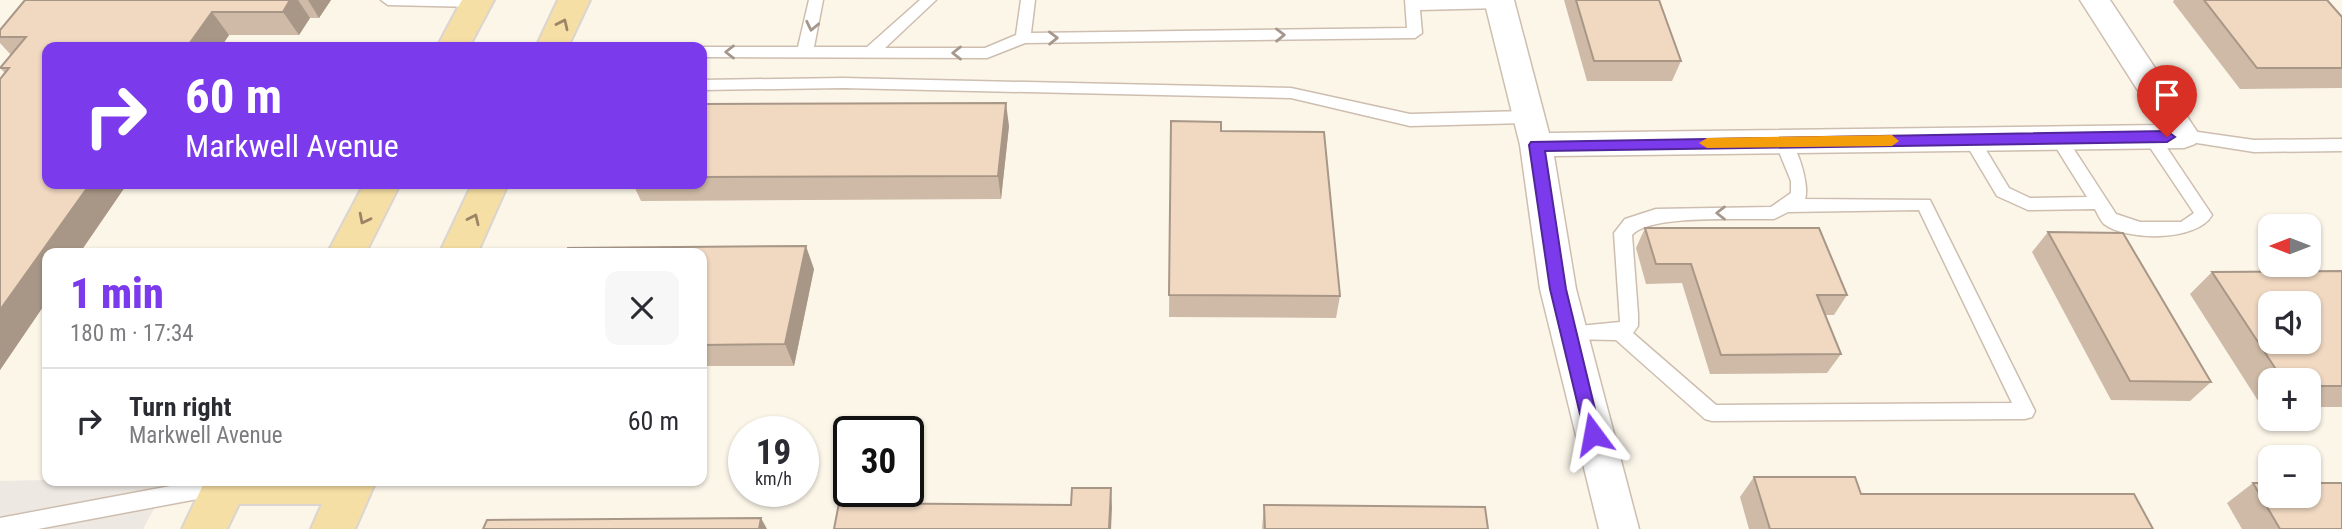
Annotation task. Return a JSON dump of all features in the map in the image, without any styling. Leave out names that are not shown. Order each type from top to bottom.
[{"type":"main road","points":[[554,42],[574,0]]},
{"type":"main road","points":[[456,42],[477,1]]},
{"type":"main road","points":[[349,248],[380,189]]},
{"type":"main road","points":[[461,248],[488,189]]},
{"type":"main road","points":[[204,529],[226,486]]},
{"type":"main road","points":[[332,529],[352,486]]},
{"type":"street","points":[[2095,0],[2184,136]]},
{"type":"street","points":[[1500,2],[1533,131],[1558,289],[1619,529]]},
{"type":"street","points":[[1533,131],[1783,142],[2184,136]]},
{"type":"lane","points":[[388,0],[477,1]]},
{"type":"lane","points":[[805,52],[816,0]]},
{"type":"lane","points":[[871,52],[929,0]]},
{"type":"lane","points":[[1023,38],[1028,0]]},
{"type":"lane","points":[[707,52],[987,53],[1023,38],[1415,33],[1413,3],[1500,2]]},
{"type":"lane","points":[[707,85],[843,83],[1291,93],[1410,120],[1533,131]]},
{"type":"lane","points":[[2184,136],[2254,146],[2342,145]]},
{"type":"lane","points":[[2058,138],[2110,219],[2140,229],[2184,228],[2204,215],[2151,137]]},
{"type":"lane","points":[[1971,139],[2003,192],[2028,204],[2100,203]]},
{"type":"lane","points":[[1569,334],[1620,332],[1629,326],[1631,299],[1623,265],[1623,233],[1631,224],[1656,215],[1774,213],[1800,196],[1799,181],[1783,142]]},
{"type":"lane","points":[[1620,332],[1712,413],[2025,411],[1924,204],[1788,206]]},
{"type":"lane","points":[[0,527],[212,486]]},
{"type":"shaded area","points":[[42,480],[42,486],[166,486],[143,529],[0,529],[0,481]]},
{"type":"building","points":[[25,0],[290,0],[283,12],[212,12],[191,42],[42,42],[42,189],[86,189],[0,310],[0,79],[9,68],[0,68],[26,37],[0,37],[0,30]]},
{"type":"building","points":[[1576,0],[1659,0],[1681,61],[1594,61]]},
{"type":"building","points":[[2204,0],[2327,0],[2342,17],[2342,68],[2257,68]]},
{"type":"building","points":[[1006,103],[998,176],[707,177],[707,104]]},
{"type":"building","points":[[1171,121],[1221,122],[1221,131],[1324,132],[1340,296],[1169,295]]},
{"type":"building","points":[[1645,228],[1819,228],[1847,295],[1817,295],[1841,354],[1721,355],[1691,264],[1656,264]]},
{"type":"building","points":[[2048,232],[2123,233],[2211,382],[2130,381]]},
{"type":"building","points":[[806,246],[785,344],[707,345],[707,248],[568,248]]},
{"type":"building","points":[[2321,271],[2342,271],[2342,386],[2321,386],[2321,368],[2275,368],[2266,354],[2321,354],[2321,291],[2258,291],[2258,342],[2212,272],[2258,272],[2258,277],[2321,277]]},
{"type":"building","points":[[1754,477],[1855,477],[1861,494],[2134,494],[2153,529],[1770,529]]},
{"type":"building","points":[[2321,483],[2342,483],[2342,529],[2280,529],[2268,508],[2321,508]]},
{"type":"building","points":[[1072,488],[1111,488],[1109,529],[834,529],[838,507],[924,507],[924,504],[1071,505]]},
{"type":"building","points":[[1264,505],[1485,507],[1488,529],[1265,529]]},
{"type":"building","points":[[761,518],[759,529],[483,529],[487,520]]},
{"type":"slow traffic","points":[[1707,143],[1892,141]]},
{"type":"route","points":[[1593,434],[1558,289],[1536,145],[2167,137]]}]
